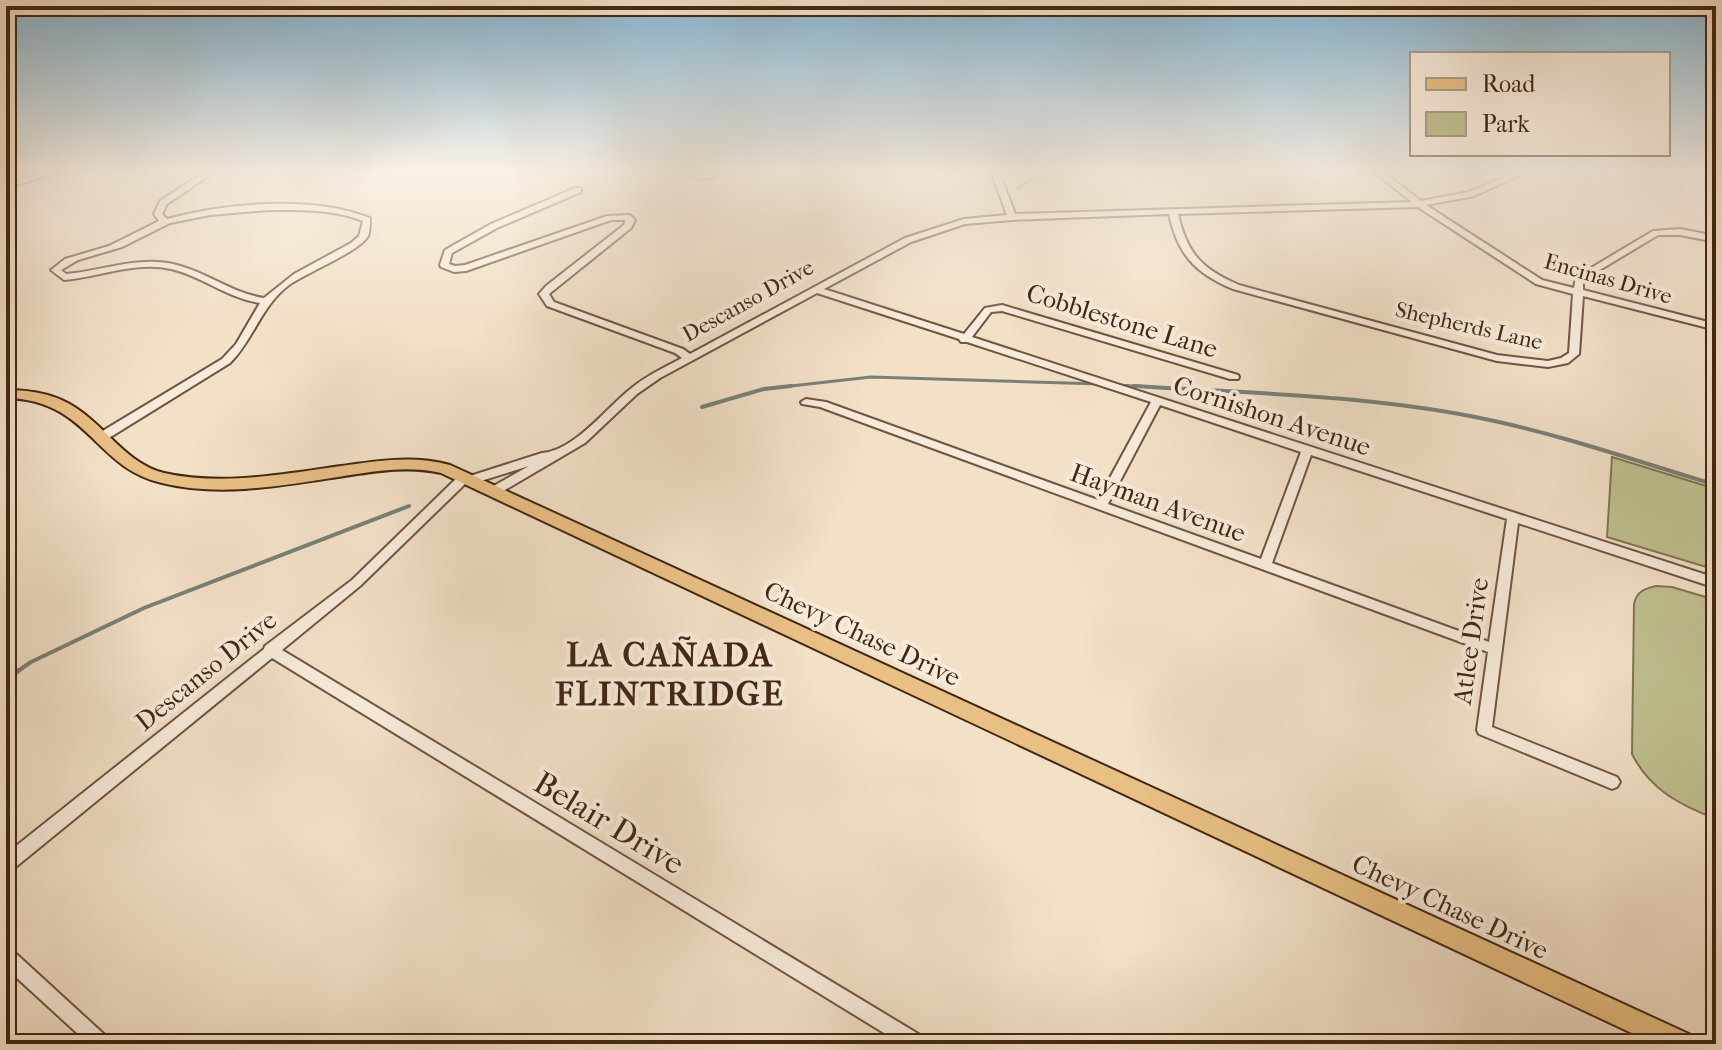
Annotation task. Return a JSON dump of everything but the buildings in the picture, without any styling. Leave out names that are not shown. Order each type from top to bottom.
[{"type":"main road","name":"Chevy Chase Drive","points":[[6,394],[32,396],[57,404],[81,419],[123,460],[158,478],[195,483],[270,479],[398,463],[427,464],[468,478],[1682,1044]]},
{"type":"street","points":[[177,220],[165,222],[113,248],[70,259],[56,270],[58,274],[74,277],[129,264],[173,267],[243,299],[265,301]]},
{"type":"street","points":[[100,438],[226,361],[242,347],[265,301],[285,285],[354,245],[363,237],[367,220]]},
{"type":"street","points":[[511,220],[448,252],[444,265],[454,269],[466,268],[604,220]]},
{"type":"street","points":[[631,220],[628,226],[549,288],[544,294],[545,299],[550,304],[679,351],[689,358]]},
{"type":"street","name":"Descanso Drive","points":[[494,491],[581,440],[645,383],[689,358],[815,289],[937,228],[983,220]]},
{"type":"street","name":"Shepherds Lane","points":[[1175,220],[1181,243],[1189,257],[1217,279],[1497,358],[1548,364],[1564,361],[1574,354],[1578,293]]},
{"type":"street","name":"Encinas Drive","points":[[1444,220],[1539,282],[1716,327]]},
{"type":"street","points":[[1578,293],[1579,279],[1656,233],[1680,232],[1716,239]]},
{"type":"street","name":"Cornishon Avenue","points":[[815,289],[1716,583]]},
{"type":"street","name":"Cobblestone Lane","points":[[964,340],[988,310],[1002,308],[1234,377]]},
{"type":"street","points":[[1101,505],[1157,401]]},
{"type":"street","name":"Hayman Avenue","points":[[806,402],[822,404],[1494,649]]},
{"type":"street","points":[[1265,566],[1307,451]]},
{"type":"street","points":[[468,478],[553,455]]},
{"type":"street","name":"Descanso Drive","points":[[6,864],[356,583],[468,478]]},
{"type":"street","name":"Atlee Drive","points":[[1513,516],[1484,730],[1612,782]]},
{"type":"street","name":"Belair Drive","points":[[270,650],[919,1044]]},
{"type":"street","points":[[6,956],[102,1044]]},
{"type":"green space","points":[[1612,457],[1716,489],[1716,570],[1607,537]]},
{"type":"green space","points":[[1656,586],[1672,587],[1716,600],[1716,819],[1667,795],[1639,767],[1632,754],[1634,604],[1642,591]]},
{"type":"waterway","points":[[773,388],[871,377],[1101,384]]},
{"type":"waterway","points":[[1118,385],[1141,386]]},
{"type":"waterway","points":[[773,388],[791,386]]},
{"type":"waterway","points":[[1134,386],[1141,386]]},
{"type":"waterway","points":[[1141,386],[1305,396],[1390,404],[1475,417],[1536,431],[1716,485]]},
{"type":"waterway","points":[[1141,386],[1167,388]]},
{"type":"waterway","points":[[702,407],[773,388]]},
{"type":"waterway","points":[[15,673],[31,662],[144,608],[409,506]]},
{"type":"waterway","points":[[6,680],[18,671]]},
{"type":"district","name":"LA CAÑADA FLINTRIDGE","points":[[670,674]]}]
